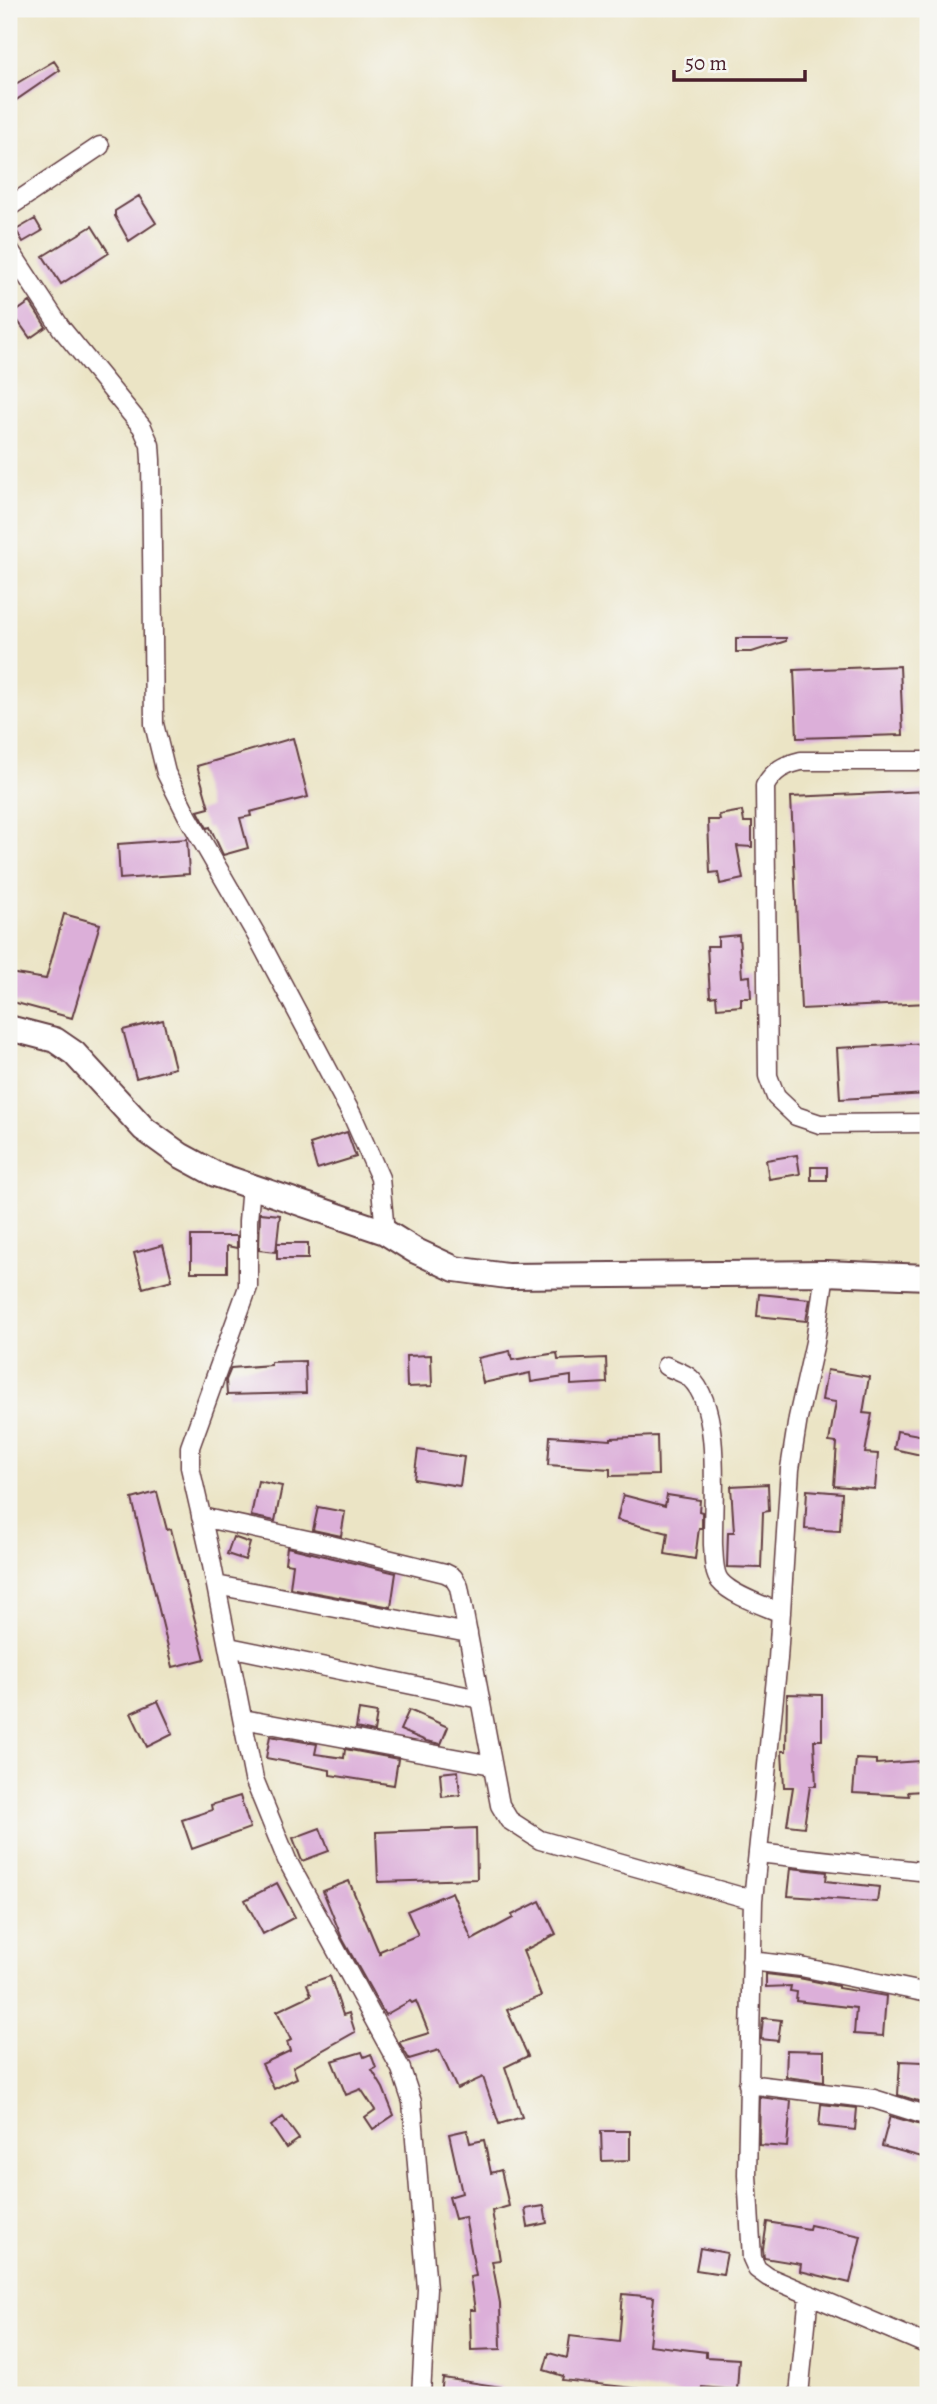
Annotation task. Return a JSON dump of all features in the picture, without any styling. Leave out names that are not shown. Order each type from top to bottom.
[{"type":"main road","points":[[9,1028],[55,1040],[74,1053],[144,1129],[180,1155],[215,1174],[385,1232],[414,1250],[455,1269],[508,1276],[825,1273],[928,1277]]},
{"type":"street","points":[[9,207],[100,146]]},
{"type":"street","points":[[9,249],[61,328],[147,436],[151,460],[154,724],[166,773],[352,1115],[380,1178],[385,1232]]},
{"type":"street","points":[[928,761],[801,761],[784,765],[772,774],[765,786],[768,1076],[776,1097],[796,1116],[820,1124],[928,1123]]},
{"type":"street","points":[[251,1185],[248,1287],[190,1447],[190,1467],[254,1779],[287,1860],[401,2069],[412,2102],[427,2289],[421,2395]]},
{"type":"street","points":[[825,1273],[815,1342],[790,1469],[781,1613],[753,1900],[747,2175],[752,2258],[757,2269],[768,2277],[928,2345]]},
{"type":"street","points":[[667,1366],[690,1377],[699,1390],[710,1423],[715,1452],[712,1509],[714,1561],[718,1580],[729,1590],[781,1613]]},
{"type":"street","points":[[201,1517],[326,1544],[453,1577],[459,1587],[500,1805],[509,1820],[540,1840],[753,1900]]},
{"type":"street","points":[[216,1585],[468,1633]]},
{"type":"street","points":[[229,1647],[480,1699]]},
{"type":"street","points":[[243,1719],[492,1765]]},
{"type":"street","points":[[758,1853],[928,1872]]},
{"type":"street","points":[[751,1961],[928,1993]]},
{"type":"street","points":[[748,2084],[874,2099],[928,2116]]},
{"type":"street","points":[[799,2395],[809,2294]]},
{"type":"building","points":[[54,61],[60,70],[9,105],[9,88]]},
{"type":"building","points":[[139,196],[156,223],[129,241],[115,216],[115,211]]},
{"type":"building","points":[[35,219],[42,231],[23,242],[16,230]]},
{"type":"building","points":[[92,226],[109,253],[61,284],[43,256]]},
{"type":"building","points":[[30,302],[46,327],[30,338],[13,314]]},
{"type":"building","points":[[736,638],[786,638],[786,641],[752,652],[736,652]]},
{"type":"building","points":[[900,666],[903,735],[797,738],[794,670]]},
{"type":"building","points":[[293,738],[308,797],[250,812],[251,816],[240,818],[248,848],[223,855],[210,827],[207,828],[198,811],[209,808],[197,766]]},
{"type":"building","points":[[928,791],[928,1003],[801,1009],[791,797]]},
{"type":"building","points":[[742,811],[744,822],[752,822],[752,847],[737,846],[743,879],[720,884],[718,872],[710,873],[708,820],[720,820],[719,815]]},
{"type":"building","points":[[187,839],[189,874],[120,879],[118,844]]},
{"type":"building","points":[[64,914],[100,924],[72,1018],[9,1001],[9,973],[46,979]]},
{"type":"building","points":[[739,935],[742,977],[750,976],[751,998],[741,998],[741,1006],[717,1008],[716,996],[710,997],[707,946],[718,946],[718,937]]},
{"type":"building","points":[[163,1020],[175,1068],[136,1078],[123,1030]]},
{"type":"building","points":[[928,1043],[928,1094],[840,1099],[837,1048]]},
{"type":"building","points":[[347,1132],[356,1157],[317,1169],[310,1144]]},
{"type":"building","points":[[797,1155],[800,1174],[769,1179],[766,1160]]},
{"type":"building","points":[[811,1167],[827,1167],[827,1180],[811,1180]]},
{"type":"building","points":[[260,1213],[280,1215],[276,1252],[259,1250]]},
{"type":"building","points":[[191,1236],[237,1236],[237,1248],[227,1246],[227,1272],[191,1272]]},
{"type":"building","points":[[277,1243],[308,1243],[308,1259],[277,1259]]},
{"type":"building","points":[[163,1245],[172,1280],[143,1288],[134,1253]]},
{"type":"building","points":[[759,1294],[810,1299],[806,1321],[757,1316]]},
{"type":"building","points":[[510,1351],[512,1360],[557,1353],[558,1360],[606,1358],[607,1383],[571,1385],[571,1376],[531,1382],[530,1373],[483,1383],[478,1358]]},
{"type":"building","points":[[431,1355],[432,1386],[407,1387],[406,1356]]},
{"type":"building","points":[[305,1361],[306,1393],[227,1395],[226,1380],[231,1368],[271,1365],[271,1362]]},
{"type":"building","points":[[827,1370],[869,1377],[863,1413],[872,1414],[865,1453],[878,1454],[875,1489],[834,1486],[837,1443],[829,1442],[836,1402],[822,1400]]},
{"type":"building","points":[[897,1431],[924,1436],[921,1455],[894,1449]]},
{"type":"building","points":[[550,1436],[611,1440],[657,1436],[658,1475],[610,1476],[610,1469],[548,1465]]},
{"type":"building","points":[[418,1450],[464,1457],[460,1486],[414,1479]]},
{"type":"building","points":[[258,1481],[282,1486],[275,1521],[251,1516]]},
{"type":"building","points":[[768,1484],[769,1511],[763,1512],[761,1568],[727,1567],[728,1532],[734,1532],[731,1486]]},
{"type":"building","points":[[807,1490],[842,1493],[840,1531],[805,1529]]},
{"type":"building","points":[[157,1492],[167,1530],[171,1529],[205,1659],[173,1667],[132,1499]]},
{"type":"building","points":[[623,1495],[665,1506],[667,1495],[700,1500],[702,1528],[699,1528],[695,1559],[665,1554],[668,1533],[617,1520]]},
{"type":"building","points":[[318,1507],[345,1512],[341,1536],[313,1530]]},
{"type":"building","points":[[233,1537],[250,1543],[245,1560],[227,1554]]},
{"type":"building","points":[[287,1547],[396,1573],[391,1607],[290,1588],[293,1564],[285,1563]]},
{"type":"building","points":[[787,1694],[822,1695],[822,1740],[814,1740],[816,1786],[810,1786],[804,1827],[787,1825],[793,1787],[784,1787],[782,1751],[786,1751]]},
{"type":"building","points":[[158,1701],[173,1734],[147,1747],[131,1713]]},
{"type":"building","points":[[359,1710],[377,1713],[374,1732],[356,1728]]},
{"type":"building","points":[[409,1710],[448,1727],[441,1744],[400,1730]]},
{"type":"building","points":[[270,1736],[317,1744],[315,1754],[344,1758],[345,1749],[398,1759],[394,1785],[330,1775],[330,1770],[266,1758]]},
{"type":"building","points":[[856,1759],[876,1760],[876,1764],[920,1761],[922,1791],[908,1792],[909,1796],[853,1793]]},
{"type":"building","points":[[458,1771],[460,1795],[442,1797],[440,1773]]},
{"type":"building","points":[[240,1796],[250,1828],[192,1849],[182,1820],[212,1810],[211,1805]]},
{"type":"building","points":[[320,1828],[329,1851],[302,1861],[293,1838]]},
{"type":"building","points":[[476,1828],[477,1879],[378,1882],[376,1832]]},
{"type":"building","points":[[791,1868],[827,1872],[826,1881],[879,1887],[877,1902],[788,1896]]},
{"type":"building","points":[[349,1881],[380,1955],[380,1951],[418,1935],[407,1911],[452,1892],[472,1940],[540,1901],[556,1934],[523,1951],[541,1996],[507,2010],[528,2056],[505,2067],[522,2117],[499,2124],[483,2077],[457,2089],[439,2050],[409,2059],[399,2042],[429,2033],[416,2001],[410,2001],[385,2015],[342,1938],[323,1891]]},
{"type":"building","points":[[277,1883],[295,1917],[263,1934],[245,1900]]},
{"type":"building","points":[[766,1974],[886,1996],[883,2036],[854,2034],[856,2008],[796,2001],[797,1992],[790,1991],[791,1986],[766,1987]]},
{"type":"building","points":[[330,1976],[343,2015],[349,2013],[355,2032],[293,2067],[297,2078],[274,2089],[262,2064],[290,2051],[287,2042],[291,2040],[277,2011],[311,1995],[307,1984]]},
{"type":"building","points":[[763,2018],[781,2020],[778,2041],[761,2039]]},
{"type":"building","points":[[787,2050],[824,2051],[824,2082],[786,2077]]},
{"type":"building","points":[[362,2052],[364,2057],[371,2054],[376,2068],[372,2070],[394,2115],[373,2129],[365,2117],[375,2110],[361,2089],[346,2095],[332,2061]]},
{"type":"building","points":[[900,2061],[923,2062],[923,2070],[928,2070],[928,2104],[898,2095]]},
{"type":"building","points":[[760,2097],[791,2101],[787,2147],[759,2145]]},
{"type":"building","points":[[821,2104],[857,2108],[855,2130],[819,2126]]},
{"type":"building","points":[[890,2116],[928,2127],[922,2157],[882,2146]]},
{"type":"building","points":[[283,2117],[299,2139],[286,2148],[271,2126]]},
{"type":"building","points":[[467,2130],[470,2143],[484,2140],[491,2173],[501,2170],[509,2206],[492,2211],[500,2260],[492,2261],[500,2303],[501,2349],[471,2350],[470,2310],[475,2310],[470,2277],[476,2276],[465,2217],[455,2219],[449,2197],[462,2193],[449,2134]]},
{"type":"building","points":[[601,2131],[630,2131],[630,2160],[602,2161]]},
{"type":"building","points":[[544,2206],[547,2223],[528,2227],[525,2209]]},
{"type":"building","points":[[767,2222],[809,2229],[810,2225],[861,2236],[850,2283],[800,2271],[801,2264],[764,2258]]},
{"type":"building","points":[[700,2248],[727,2253],[723,2274],[696,2270]]},
{"type":"building","points":[[623,2294],[654,2297],[649,2345],[706,2352],[706,2357],[739,2359],[737,2390],[702,2387],[701,2395],[695,2395],[562,2380],[563,2376],[544,2370],[549,2353],[567,2358],[570,2336],[619,2342]]},
{"type":"building","points":[[443,2378],[502,2387],[502,2395],[441,2395]]}]
